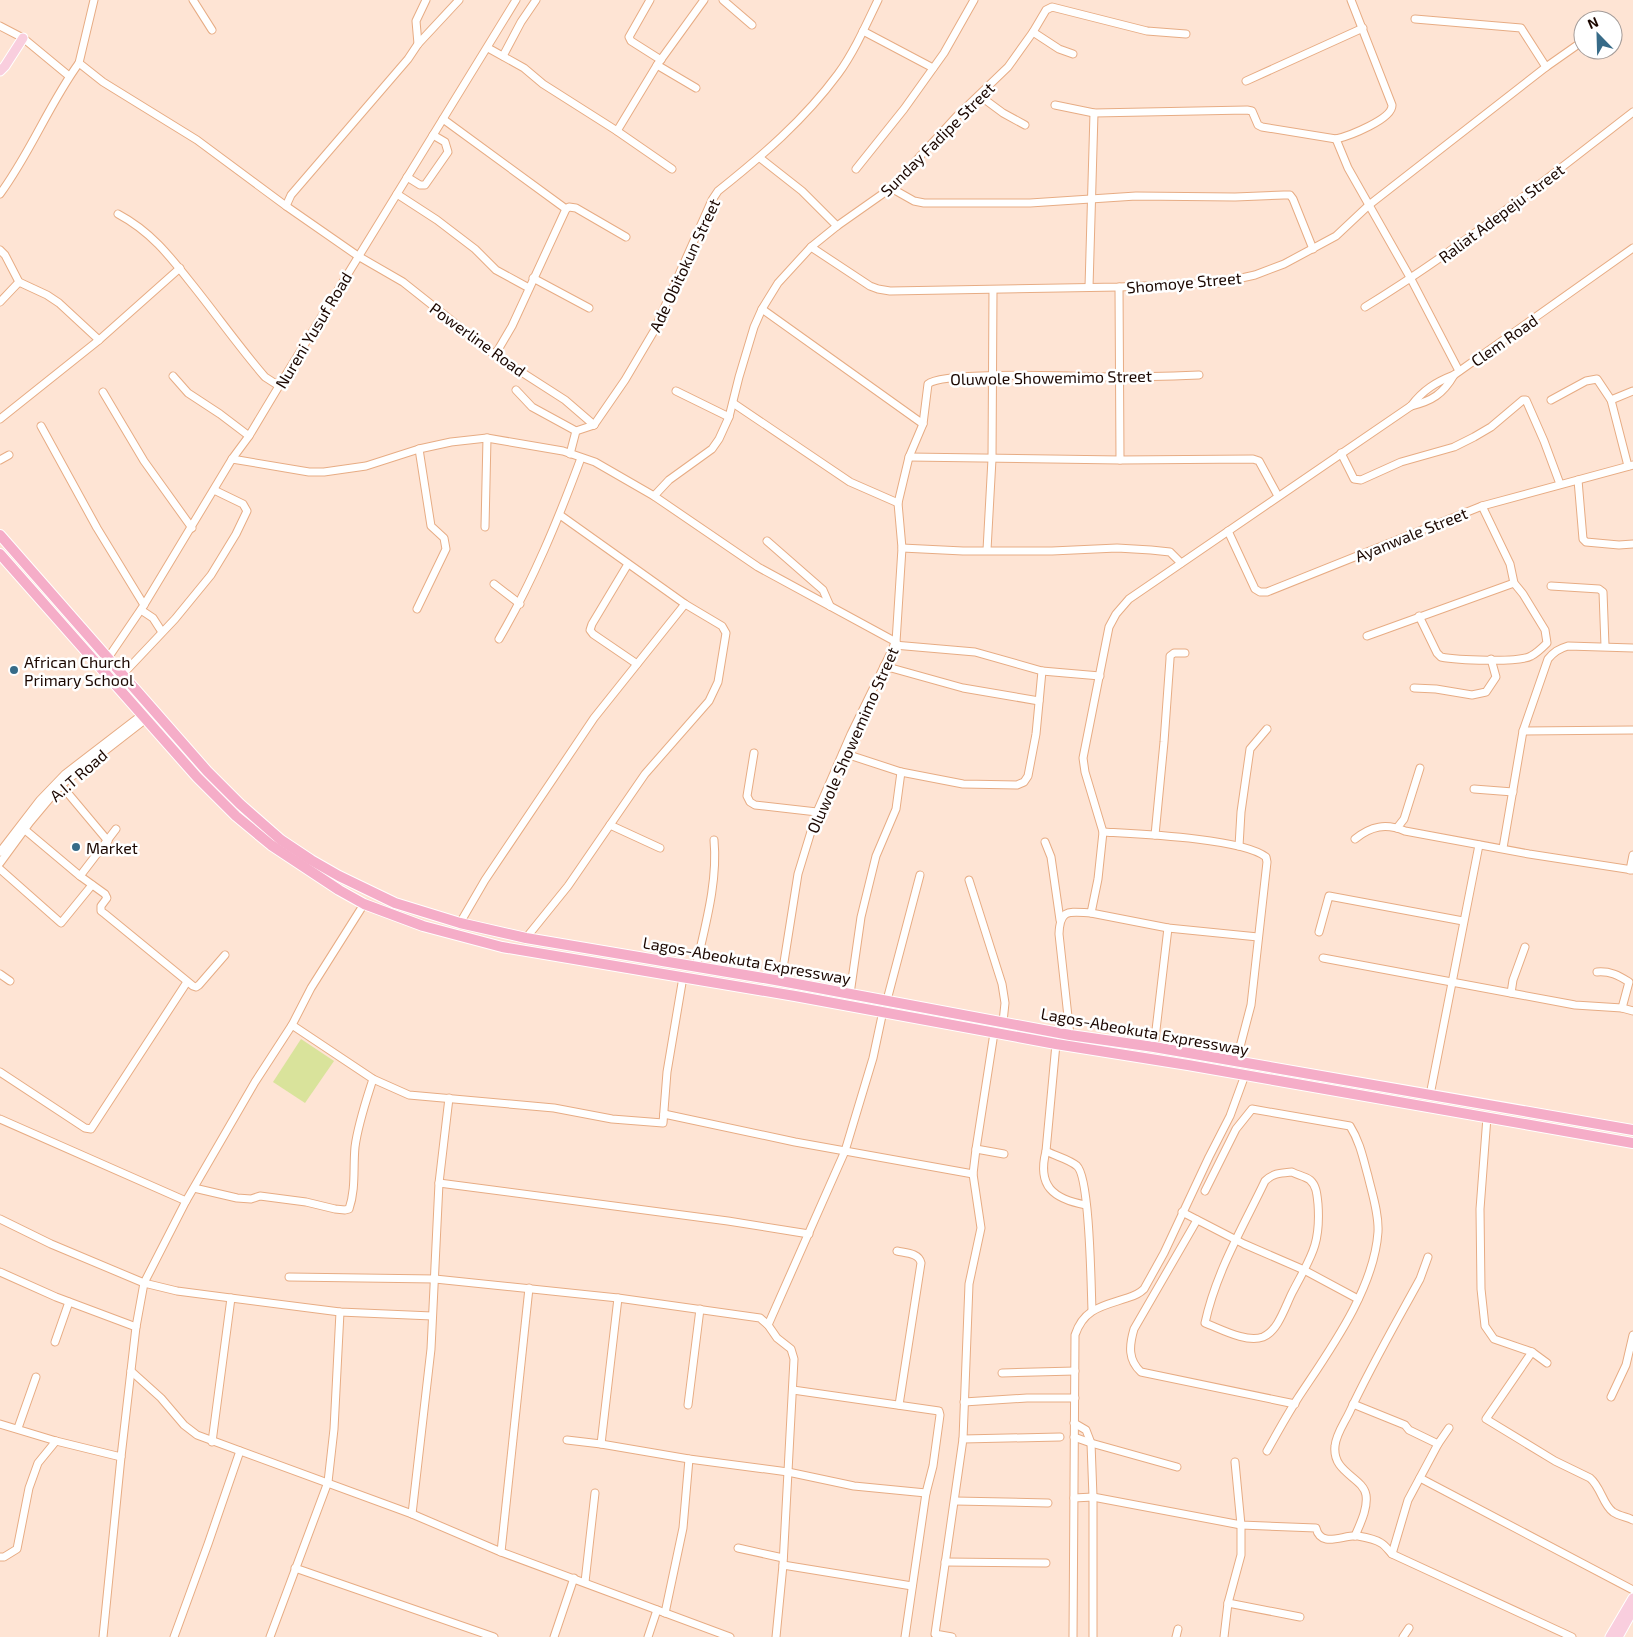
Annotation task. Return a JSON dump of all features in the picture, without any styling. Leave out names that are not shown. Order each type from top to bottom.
[{"type":"highway","name":"Lagos-Abeokuta Expressway","points":[[0,535],[207,771],[240,804],[281,840],[311,860],[364,889],[396,903],[460,923],[526,938],[781,981],[1070,1035],[1154,1047],[1633,1130]]},
{"type":"highway","name":"Lagos-Abeokuta Expressway","points":[[0,554],[197,777],[236,816],[271,845],[364,904],[424,926],[502,947],[1633,1143]]},
{"type":"main road","points":[[0,71],[6,66],[24,38]]},
{"type":"main road","points":[[1610,1637],[1633,1598]]},
{"type":"main road","points":[[1618,1637],[1630,1622],[1633,1610]]},
{"type":"street","points":[[0,194],[32,146],[69,76],[79,62],[94,0]]},
{"type":"street","points":[[193,0],[212,30]]},
{"type":"street","points":[[418,44],[416,21],[426,0]]},
{"type":"street","points":[[286,206],[291,195],[408,59],[418,44],[458,0]]},
{"type":"street","name":"Nureni Yusuf Road","points":[[108,658],[192,528],[232,459],[249,436],[516,0]]},
{"type":"street","points":[[503,56],[521,22],[536,0]]},
{"type":"street","points":[[650,0],[629,37],[631,41],[696,88]]},
{"type":"street","points":[[617,131],[659,62],[704,0]]},
{"type":"street","points":[[723,0],[752,25]]},
{"type":"street","name":"Ade Obitokun Street","points":[[594,425],[625,380],[654,331],[712,200],[718,191],[760,158],[786,134],[833,80],[863,31],[878,0]]},
{"type":"street","points":[[856,169],[904,109],[944,53],[974,0]]},
{"type":"street","points":[[1055,105],[1094,113],[1246,110],[1252,111],[1258,125],[1262,127],[1336,139],[1344,137],[1374,123],[1389,114],[1393,109],[1351,0]]},
{"type":"street","name":"Sunday Fadipe Street","points":[[654,496],[669,480],[698,461],[712,449],[729,418],[754,327],[762,309],[778,283],[811,247],[891,188],[956,117],[1008,67],[1046,10],[1052,7],[1147,31],[1186,34]]},
{"type":"street","points":[[1415,19],[1521,28],[1546,67]]},
{"type":"street","points":[[0,26],[24,38],[69,76]]},
{"type":"street","points":[[1246,81],[1363,28]]},
{"type":"street","points":[[863,31],[933,68]]},
{"type":"street","points":[[1033,32],[1059,49],[1073,54]]},
{"type":"street","points":[[488,48],[524,68],[543,84],[672,169]]},
{"type":"street","name":"Shomoye Street","points":[[811,247],[870,286],[878,290],[890,291],[1118,288],[1234,281],[1284,264],[1336,236],[1369,205],[1573,48]]},
{"type":"street","name":"Powerline Road","points":[[79,62],[95,76],[197,140],[286,206],[358,256],[403,282],[495,355],[565,400],[594,425]]},
{"type":"street","points":[[980,96],[1003,113],[1025,125]]},
{"type":"street","name":"Raliat Adepeju Street","points":[[1365,307],[1411,279],[1468,240],[1633,112]]},
{"type":"street","points":[[1089,287],[1094,113]]},
{"type":"street","points":[[443,119],[566,209]]},
{"type":"street","points":[[407,177],[420,185],[425,185],[448,152],[445,142],[433,135]]},
{"type":"street","points":[[1336,139],[1348,168],[1411,279],[1457,373],[1438,396],[1424,403],[1411,406]]},
{"type":"street","points":[[760,158],[802,191],[837,226]]},
{"type":"street","points":[[891,188],[914,201],[924,204],[1030,203],[1136,196],[1290,196],[1293,199],[1313,249]]},
{"type":"street","points":[[397,194],[437,220],[474,249],[496,270],[530,288]]},
{"type":"street","points":[[495,355],[512,326],[566,209],[569,207],[576,208],[626,237]]},
{"type":"street","points":[[118,214],[136,224],[152,237],[180,268],[265,377],[279,386]]},
{"type":"street","name":"Clem Road","points":[[1103,832],[1083,765],[1084,748],[1110,627],[1116,614],[1129,599],[1411,406],[1428,387],[1439,380],[1457,373],[1633,248]]},
{"type":"street","points":[[0,250],[5,255],[19,282],[47,295],[59,303],[99,340]]},
{"type":"street","points":[[0,419],[99,340],[180,268]]},
{"type":"street","points":[[534,278],[588,308]]},
{"type":"street","points":[[0,302],[19,282]]},
{"type":"street","points":[[1118,288],[1120,460]]},
{"type":"street","points":[[986,550],[992,460],[993,290]]},
{"type":"street","points":[[762,309],[923,424]]},
{"type":"street","name":"Oluwole Showemimo Street","points":[[781,981],[798,874],[818,812],[843,753],[895,643],[902,548],[898,503],[909,457],[923,424],[927,389],[932,381],[955,377],[993,375],[1119,377],[1199,375]]},
{"type":"street","points":[[173,376],[188,393],[249,436]]},
{"type":"street","points":[[1551,400],[1586,381],[1598,379],[1611,400],[1631,466]]},
{"type":"street","points":[[516,390],[532,407],[576,431],[594,425]]},
{"type":"street","points":[[676,391],[729,418]]},
{"type":"street","points":[[103,392],[144,461],[178,512],[192,528]]},
{"type":"street","points":[[1611,400],[1633,392]]},
{"type":"street","points":[[1341,453],[1354,479],[1361,480],[1401,462],[1454,447],[1474,438],[1523,400],[1526,400],[1539,427],[1560,484]]},
{"type":"street","points":[[733,404],[850,482],[898,503]]},
{"type":"street","points":[[41,426],[142,608],[153,618],[162,632]]},
{"type":"street","points":[[570,454],[576,431]]},
{"type":"street","points":[[485,527],[487,438]]},
{"type":"street","points":[[232,459],[309,472],[324,472],[366,466],[419,449],[451,442],[487,438],[530,444],[596,462],[654,496],[758,567],[895,643],[974,652],[1042,671],[1100,676]]},
{"type":"street","points":[[417,609],[446,549],[444,538],[431,526],[419,449]]},
{"type":"street","points":[[0,460],[9,455]]},
{"type":"street","points":[[909,457],[992,460],[1256,459],[1259,461],[1278,496]]},
{"type":"street","points":[[499,639],[520,604],[560,515],[582,458]]},
{"type":"street","name":"Ayanwale Street","points":[[1228,531],[1255,589],[1260,592],[1276,589],[1482,506],[1631,466]]},
{"type":"street","points":[[1578,480],[1583,539],[1586,542],[1619,545],[1633,544]]},
{"type":"street","points":[[123,674],[175,619],[212,575],[236,534],[247,511],[242,504],[214,490]]},
{"type":"street","points":[[1419,616],[1437,653],[1441,657],[1490,659],[1531,656],[1546,643],[1545,630],[1514,583],[1510,564],[1482,506]]},
{"type":"street","points":[[526,938],[568,886],[650,768],[709,701],[718,682],[726,633],[725,628],[685,604],[560,515]]},
{"type":"street","points":[[767,541],[823,590],[830,606]]},
{"type":"street","points":[[902,548],[1052,551],[1117,548],[1170,552],[1181,563]]},
{"type":"street","points":[[628,564],[590,630],[637,664]]},
{"type":"street","points":[[1367,636],[1514,583]]},
{"type":"street","points":[[494,584],[520,604]]},
{"type":"street","points":[[1551,586],[1599,589],[1604,592],[1605,646]]},
{"type":"street","points":[[460,923],[485,880],[594,718],[685,604]]},
{"type":"street","points":[[1503,848],[1523,731],[1548,659],[1559,648],[1568,646],[1633,648]]},
{"type":"street","points":[[1155,835],[1170,656],[1185,653]]},
{"type":"street","points":[[1414,688],[1436,689],[1472,695],[1486,692],[1496,677],[1490,659]]},
{"type":"street","points":[[884,666],[963,688],[1039,701]]},
{"type":"street","points":[[843,753],[901,772],[962,784],[1017,785],[1024,782],[1028,776],[1036,734],[1042,671]]},
{"type":"street","name":"A.I.T Road","points":[[0,863],[24,829],[61,785],[144,716]]},
{"type":"street","name":"A.I.T Road","points":[[0,852],[40,800],[65,774],[144,716]]},
{"type":"street","points":[[1239,846],[1241,812],[1250,749],[1267,729]]},
{"type":"street","points":[[1523,731],[1633,730]]},
{"type":"street","points":[[754,753],[747,796],[750,802],[818,812]]},
{"type":"street","points":[[1397,828],[1404,819],[1420,768]]},
{"type":"street","points":[[850,994],[861,917],[876,856],[896,809],[901,772]]},
{"type":"street","points":[[61,785],[108,842]]},
{"type":"street","points":[[1474,789],[1513,792]]},
{"type":"street","points":[[610,825],[660,848]]},
{"type":"street","points":[[1355,839],[1374,827],[1397,828],[1529,854],[1632,870],[1633,855]]},
{"type":"street","points":[[24,829],[80,876],[106,894],[107,898],[101,906],[101,911],[188,982],[196,987],[199,985],[225,956]]},
{"type":"street","points":[[80,876],[108,842],[116,829]]},
{"type":"street","points":[[1091,913],[1098,879],[1103,832],[1155,835],[1239,846],[1266,857],[1251,1005],[1236,1062]]},
{"type":"street","points":[[696,968],[712,894],[714,840]]},
{"type":"street","points":[[1045,842],[1050,857],[1060,920],[1059,934],[1070,1035]]},
{"type":"street","points":[[1430,1095],[1479,845]]},
{"type":"street","points":[[0,870],[61,923],[92,885]]},
{"type":"street","points":[[887,1000],[920,874]]},
{"type":"street","points":[[969,880],[1002,984],[1005,1003],[1004,1022]]},
{"type":"street","points":[[1319,932],[1329,896],[1463,921]]},
{"type":"street","points":[[103,1637],[131,1370],[144,1284],[186,1201],[255,1082],[292,1025],[312,988],[364,904]]},
{"type":"street","points":[[1060,920],[1069,912],[1091,913],[1168,928],[1258,937]]},
{"type":"street","points":[[1154,1047],[1168,928]]},
{"type":"street","points":[[1511,993],[1513,980],[1525,947]]},
{"type":"street","points":[[1323,958],[1575,1005],[1622,1008],[1633,1011]]},
{"type":"street","points":[[1597,972],[1606,971],[1631,979],[1622,1008]]},
{"type":"street","points":[[0,974],[10,981]]},
{"type":"street","points":[[292,1025],[373,1079],[409,1095],[554,1108],[612,1119],[663,1123],[668,1072],[683,977]]},
{"type":"street","points":[[0,1072],[85,1128],[91,1129],[188,982]]},
{"type":"street","points":[[768,1325],[845,1150],[873,1058],[883,1012]]},
{"type":"street","points":[[952,1637],[935,1636],[963,1439],[969,1284],[981,1228],[973,1174],[994,1033]]},
{"type":"street","points":[[1056,1044],[1043,1171],[1047,1185],[1054,1194],[1063,1199],[1086,1205]]},
{"type":"street","points":[[1072,1637],[1076,1335],[1081,1324],[1092,1310],[1140,1293],[1164,1253],[1182,1212],[1230,1116],[1245,1075]]},
{"type":"street","points":[[194,1188],[236,1198],[251,1199],[260,1196],[306,1202],[345,1210],[353,1198],[358,1126],[373,1079]]},
{"type":"street","points":[[412,1514],[431,1349],[439,1183],[449,1098]]},
{"type":"street","points":[[1205,1191],[1236,1129],[1252,1109],[1350,1126],[1358,1139],[1375,1205],[1378,1230],[1372,1262],[1358,1299],[1336,1340],[1267,1451]]},
{"type":"street","points":[[664,1114],[973,1174]]},
{"type":"street","points":[[1487,1117],[1480,1209],[1481,1289],[1485,1326],[1494,1339],[1532,1352],[1547,1363]]},
{"type":"street","points":[[0,1119],[186,1201]]},
{"type":"street","points":[[976,1149],[1004,1154]]},
{"type":"street","points":[[1046,1151],[1077,1166],[1082,1174],[1086,1189],[1092,1310]]},
{"type":"street","points":[[1292,1172],[1310,1180],[1317,1193],[1320,1222],[1315,1248],[1304,1270],[1276,1325],[1264,1336],[1246,1338],[1205,1323],[1208,1306],[1235,1239],[1265,1181],[1271,1176],[1280,1173],[1292,1172]]},
{"type":"street","points":[[439,1183],[728,1221],[809,1234]]},
{"type":"street","points":[[1182,1212],[1235,1239],[1304,1270],[1358,1299]]},
{"type":"street","points":[[0,1220],[144,1284],[177,1291],[340,1312],[432,1316]]},
{"type":"street","points":[[1197,1220],[1134,1330],[1130,1350],[1134,1365],[1141,1372],[1295,1404]]},
{"type":"street","points":[[897,1251],[917,1256],[921,1259],[899,1406]]},
{"type":"street","points":[[1355,1536],[1364,1516],[1365,1490],[1340,1467],[1334,1449],[1336,1441],[1353,1404],[1420,1279],[1428,1257]]},
{"type":"street","points":[[0,1272],[69,1302],[136,1327]]},
{"type":"street","points":[[288,1277],[435,1279],[618,1298],[760,1318],[794,1354],[783,1562],[776,1637]]},
{"type":"street","points":[[502,1552],[529,1288]]},
{"type":"street","points":[[212,1442],[231,1298]]},
{"type":"street","points":[[601,1444],[618,1298]]},
{"type":"street","points":[[55,1342],[69,1302]]},
{"type":"street","points":[[688,1405],[700,1309]]},
{"type":"street","points":[[270,1637],[328,1482],[334,1429],[340,1312]]},
{"type":"street","points":[[1611,1397],[1626,1365],[1633,1335]]},
{"type":"street","points":[[1532,1352],[1486,1419],[1555,1461],[1590,1478],[1614,1512],[1633,1520]]},
{"type":"street","points":[[131,1370],[161,1398],[184,1425],[197,1435],[212,1442],[328,1482],[412,1514],[502,1552],[730,1637]]},
{"type":"street","points":[[1002,1373],[1075,1370]]},
{"type":"street","points":[[18,1428],[36,1377]]},
{"type":"street","points":[[793,1390],[939,1411],[933,1466],[926,1493],[905,1637]]},
{"type":"street","points":[[964,1402],[1027,1398],[1074,1398]]},
{"type":"street","points":[[1353,1404],[1405,1425],[1409,1430],[1438,1444]]},
{"type":"street","points":[[1074,1423],[1086,1430],[1091,1443],[1093,1637]]},
{"type":"street","points":[[0,1424],[56,1441],[121,1457]]},
{"type":"street","points":[[1392,1554],[1404,1509],[1448,1428]]},
{"type":"street","points":[[963,1439],[1060,1437]]},
{"type":"street","points":[[1074,1437],[1178,1467]]},
{"type":"street","points":[[567,1440],[788,1472],[854,1486],[926,1493]]},
{"type":"street","points":[[0,1557],[4,1557],[17,1549],[29,1488],[38,1463],[56,1441]]},
{"type":"street","points":[[174,1637],[240,1451]]},
{"type":"street","points":[[666,1613],[683,1528],[689,1459]]},
{"type":"street","points":[[1224,1637],[1228,1603],[1241,1555],[1241,1525],[1235,1462]]},
{"type":"street","points":[[1420,1478],[1633,1590]]},
{"type":"street","points":[[585,1582],[595,1493]]},
{"type":"street","points":[[1074,1498],[1093,1497],[1241,1525],[1316,1528],[1317,1532],[1326,1540],[1355,1536],[1381,1543],[1392,1554],[1572,1637]]},
{"type":"street","points":[[955,1501],[1048,1503]]},
{"type":"street","points":[[738,1548],[783,1562],[912,1586]]},
{"type":"street","points":[[945,1562],[1046,1563]]},
{"type":"street","points":[[295,1568],[494,1637]]},
{"type":"street","points":[[554,1637],[574,1578]]},
{"type":"street","points":[[1228,1603],[1300,1617]]},
{"type":"street","points":[[648,1637],[657,1610]]},
{"type":"street","points":[[1403,1637],[1409,1628]]},
{"type":"green space","points":[[301,1039],[334,1061],[305,1103],[273,1082]]},
{"type":"place","name":"African Church Primary School","points":[[14,670]]},
{"type":"place","name":"Market","points":[[76,847]]}]
